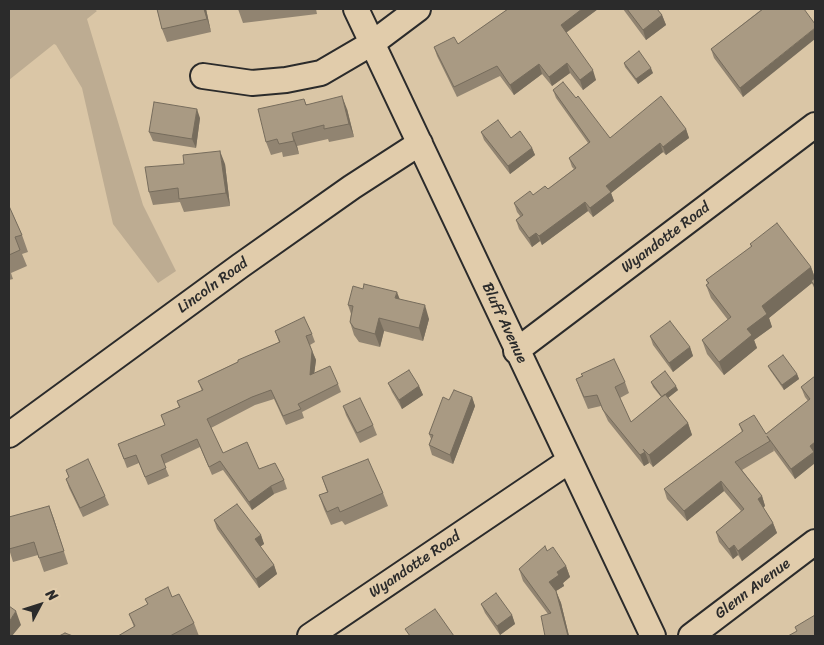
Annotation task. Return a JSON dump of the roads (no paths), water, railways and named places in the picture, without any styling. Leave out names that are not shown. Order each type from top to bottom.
[{"type":"street","name":"Bluff Avenue","points":[[356,9],[374,42],[516,350],[653,636]]},
{"type":"street","points":[[203,76],[252,83],[286,80],[321,73],[374,42],[418,9]]},
{"type":"street","name":"Wyandotte Road","points":[[516,350],[815,125]]},
{"type":"street","name":"Lincoln Road","points":[[9,435],[247,261],[352,187],[420,143]]},
{"type":"street","name":"Wyandotte Road","points":[[310,636],[569,461]]},
{"type":"street","name":"Glenn Avenue","points":[[691,636],[815,542]]}]
